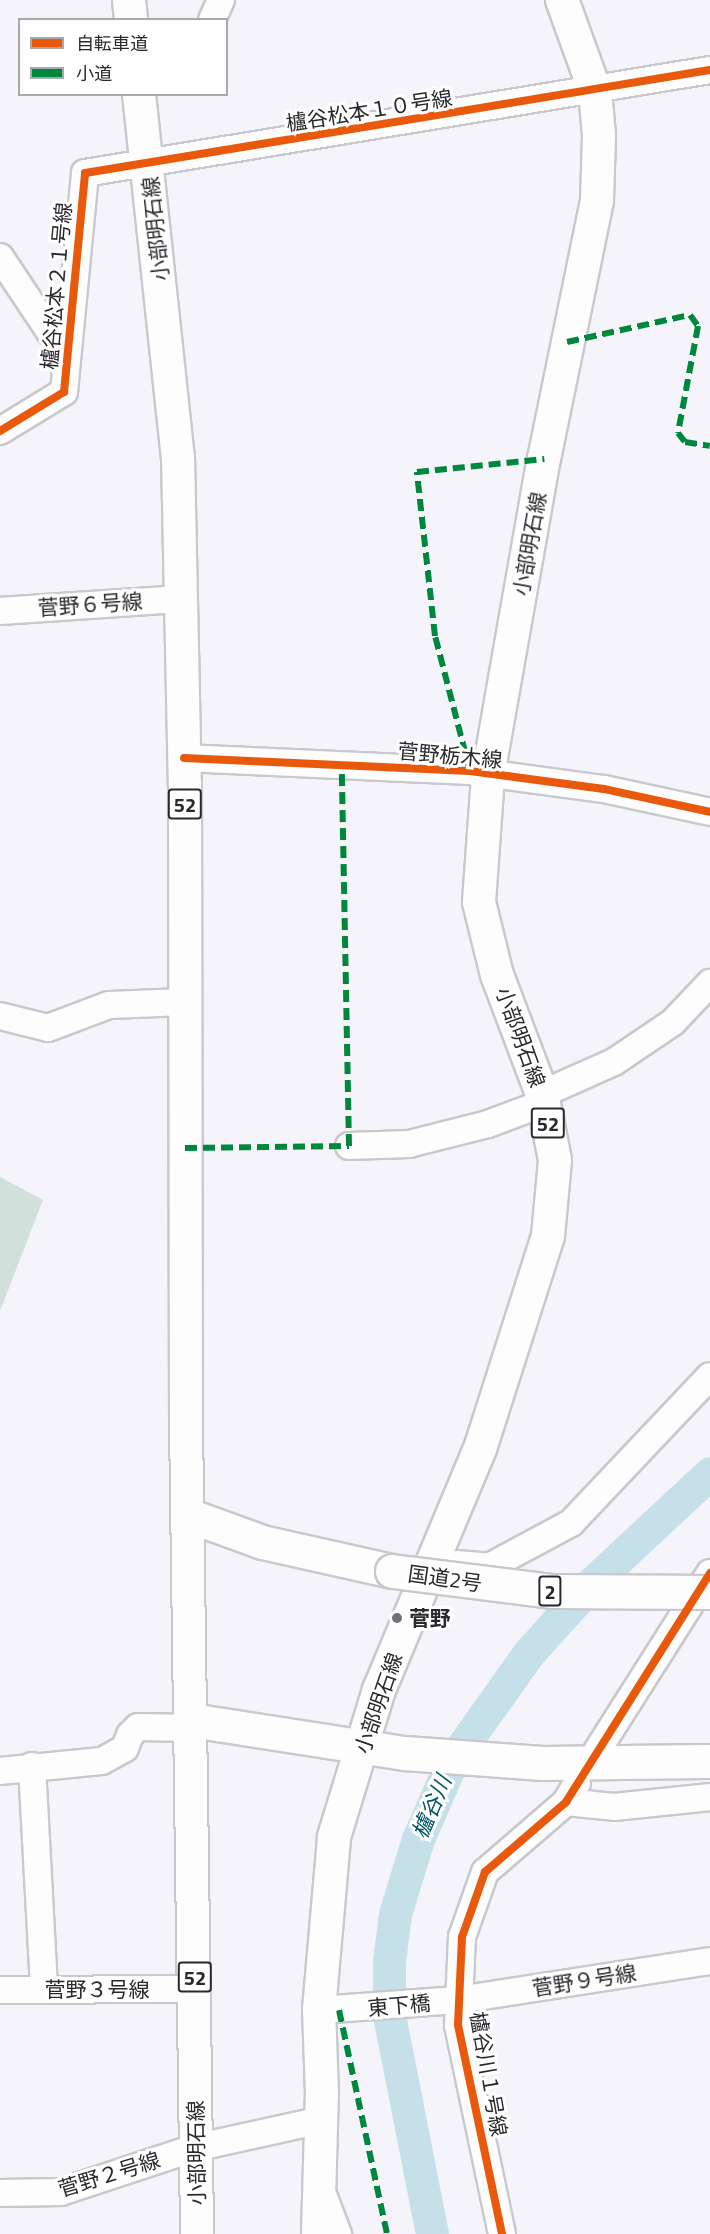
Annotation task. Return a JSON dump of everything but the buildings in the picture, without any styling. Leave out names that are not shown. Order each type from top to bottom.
[{"type":"highway","name":"国道2号","points":[[188,1515],[262,1542],[392,1571],[554,1591],[710,1592]]},
{"type":"highway","points":[[191,1724],[405,1753],[542,1763],[710,1761]]},
{"type":"main road","points":[[129,0],[131,18]]},
{"type":"main road","name":"小部明石線","points":[[318,2234],[321,2191],[321,2120],[329,2010],[334,1837],[379,1690],[480,1449],[548,1236],[555,1160],[543,1099],[497,975],[479,902],[488,775],[544,459],[597,200],[599,135],[595,91],[561,0]]},
{"type":"main road","name":"小部明石線","points":[[139,96],[178,457],[184,758],[188,1515],[195,1989],[194,2148],[197,2234]]},
{"type":"street","points":[[213,18],[221,0]]},
{"type":"street","name":"櫨谷松本１０号線","points":[[148,164],[710,70]]},
{"type":"street","name":"櫨谷松本２１号線","points":[[0,431],[64,392],[85,172],[148,164]]},
{"type":"street","points":[[0,257],[50,332],[63,340],[69,339]]},
{"type":"street","name":"菅野６号線","points":[[0,610],[181,599]]},
{"type":"street","name":"菅野栃木線","points":[[184,758],[488,775],[604,789],[710,812]]},
{"type":"street","points":[[349,1146],[409,1144],[488,1124],[543,1099],[614,1062],[673,1022],[710,985]]},
{"type":"street","points":[[0,1016],[48,1028],[109,1005],[185,1002]]},
{"type":"street","points":[[433,1562],[489,1567],[571,1523],[710,1376]]},
{"type":"street","points":[[597,1751],[710,1573]]},
{"type":"street","points":[[0,1771],[117,1756],[138,1727],[191,1724]]},
{"type":"street","points":[[32,1766],[44,1990]]},
{"type":"street","name":"櫨谷川１号線","points":[[502,2234],[458,2025],[462,1937],[485,1872],[571,1793],[614,1807],[710,1797]]},
{"type":"street","name":"菅野９号線","points":[[458,2000],[710,1961]]},
{"type":"street","name":"菅野３号線","points":[[0,1990],[195,1989]]},
{"type":"street","name":"東下橋","points":[[329,2010],[458,2000]]},
{"type":"street","name":"菅野２号線","points":[[0,2193],[61,2192],[194,2148],[321,2120]]},
{"type":"street","points":[[321,2191],[338,2234]]},
{"type":"shaded area","points":[[0,1177],[43,1200],[0,1311]]},
{"type":"waterway","name":"櫨谷川","points":[[432,2234],[389,2014],[389,1962],[395,1914],[418,1839],[452,1761],[528,1654],[592,1583],[710,1473]]},
{"type":"marked path","points":[[567,342],[690,315],[698,326],[678,433],[685,442],[710,446]]},
{"type":"marked path","points":[[470,771],[435,636],[417,472],[544,459]]},
{"type":"marked path","points":[[185,1148],[349,1146],[342,765]]},
{"type":"marked path","points":[[339,2010],[387,2234]]},
{"type":"cycle path","points":[[0,431],[64,392],[85,173],[710,70]]},
{"type":"cycle path","points":[[184,758],[470,771],[604,789],[710,812]]},
{"type":"cycle path","points":[[502,2234],[458,2025],[462,1937],[485,1872],[566,1802],[710,1573]]},
{"type":"place","name":"菅野","points":[[397,1618]]}]
